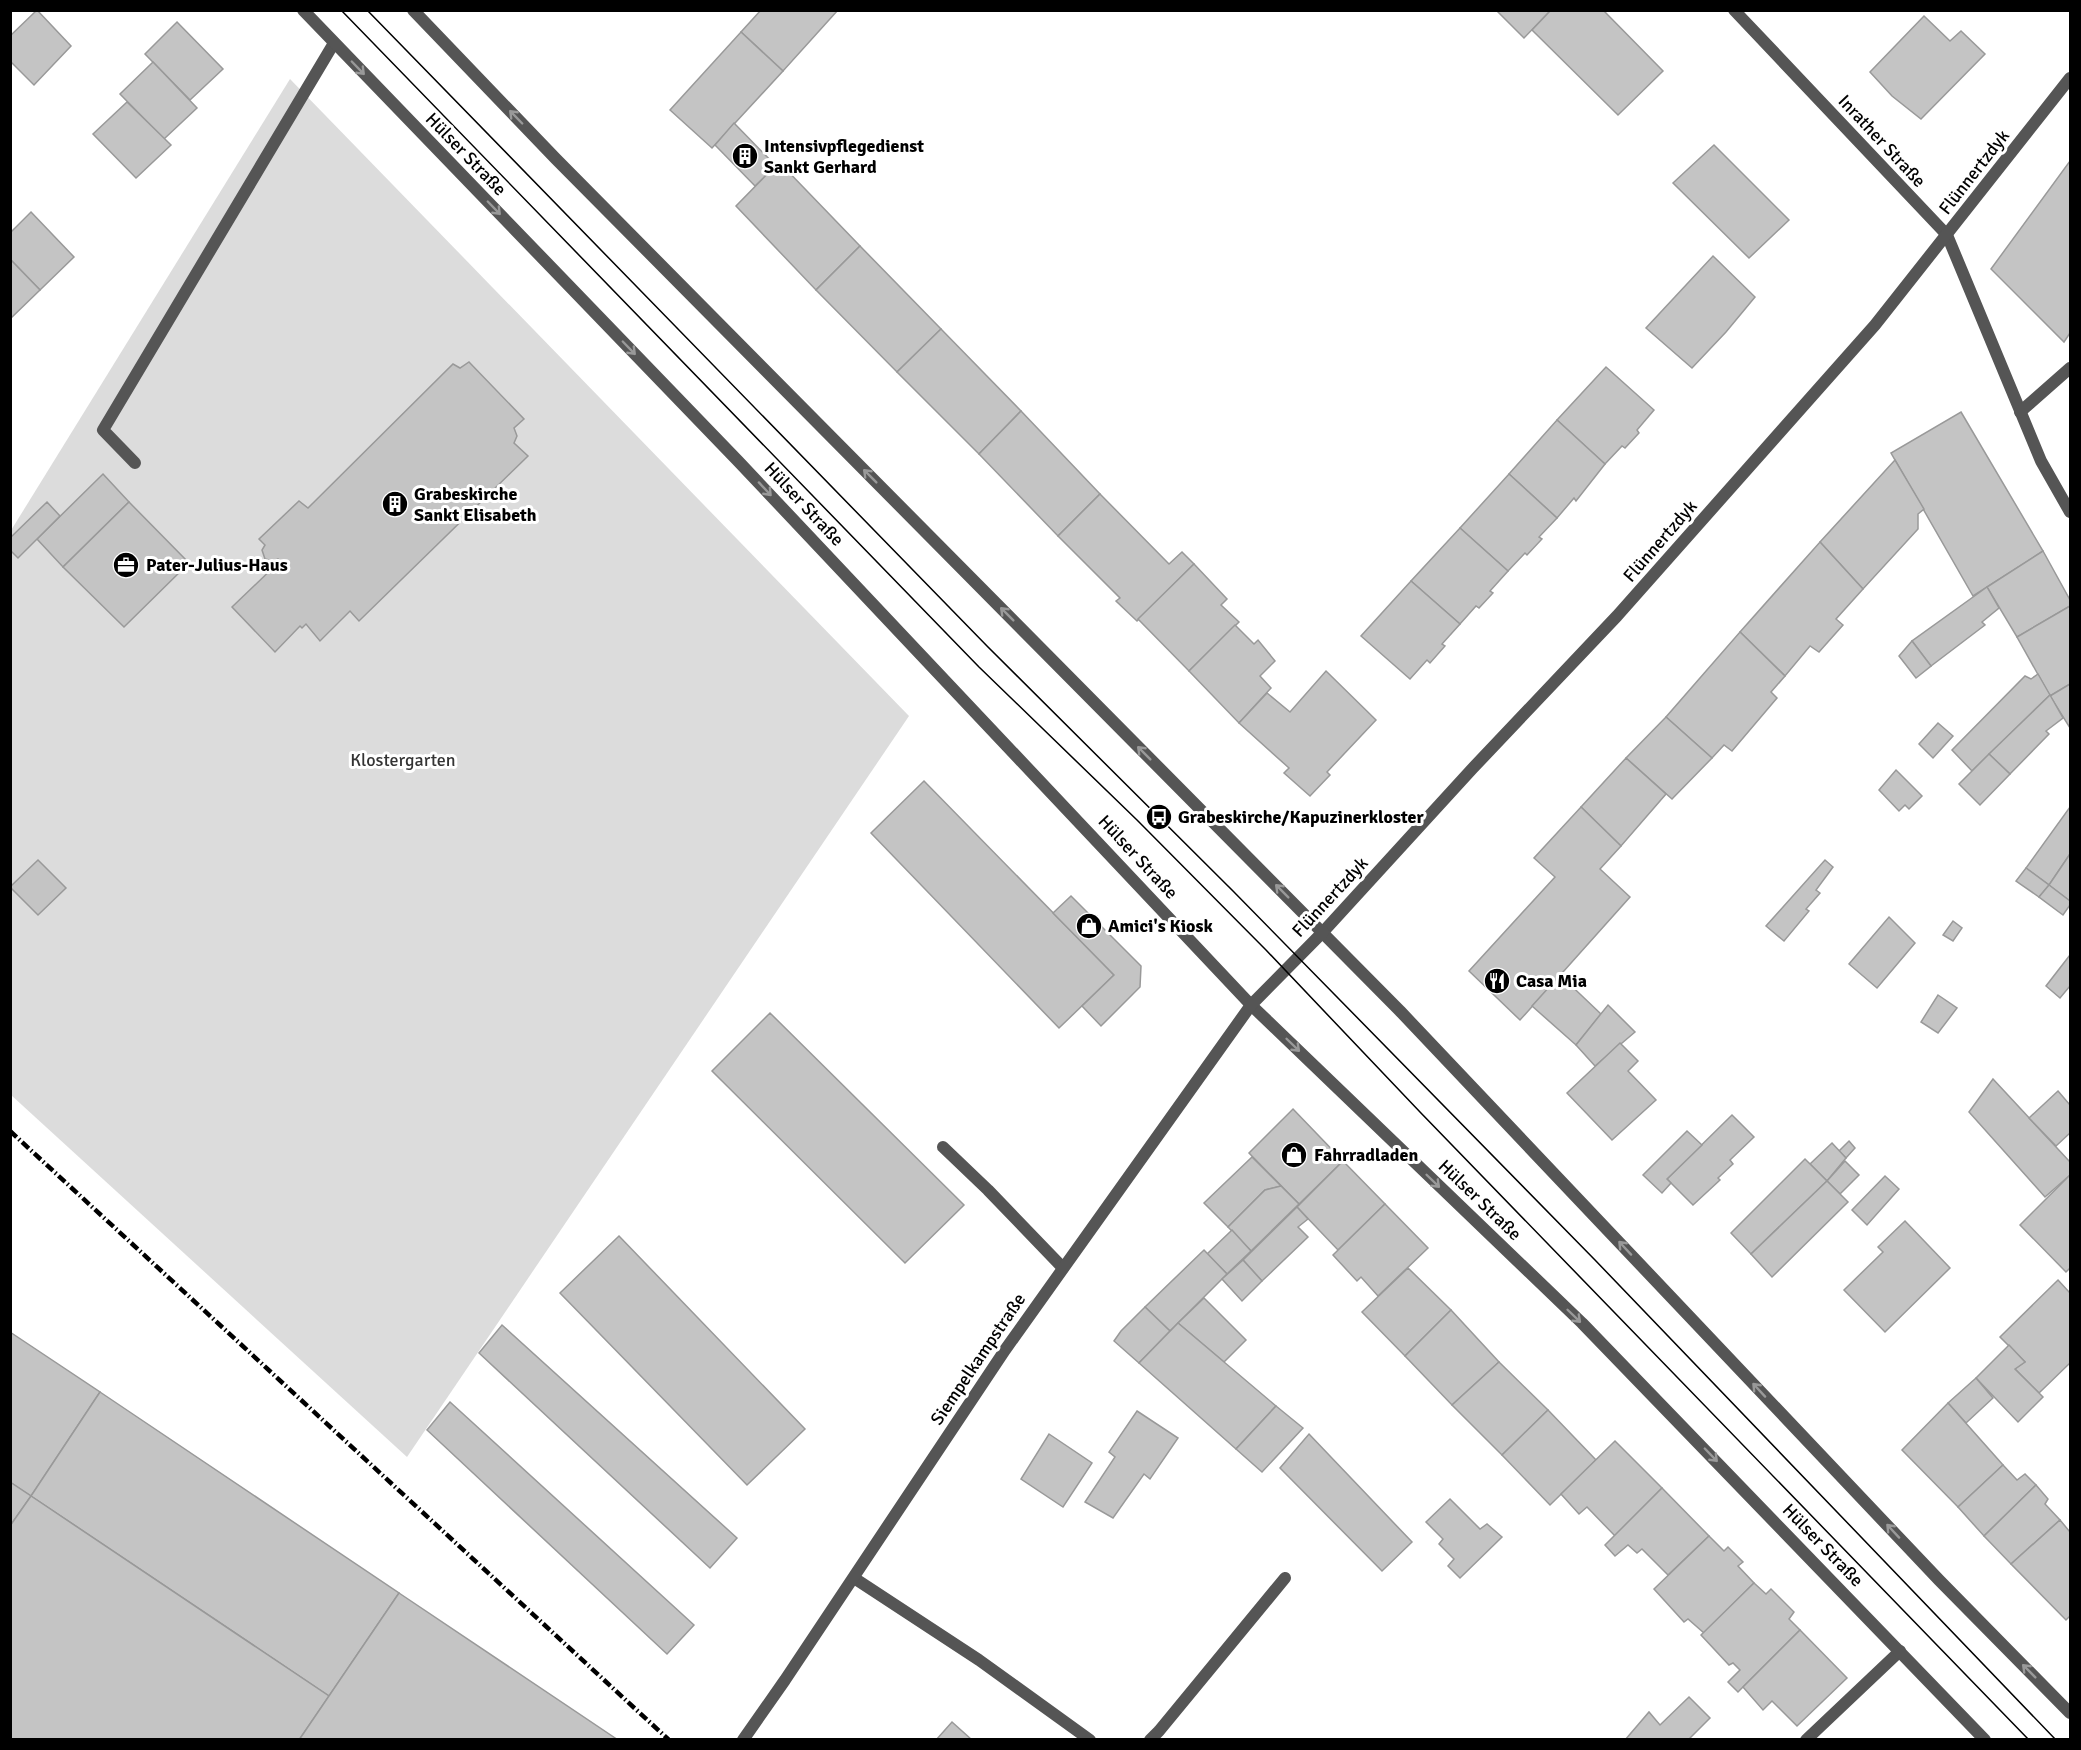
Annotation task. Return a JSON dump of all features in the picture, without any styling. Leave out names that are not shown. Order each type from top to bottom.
[{"type":"street","name":"Hülser Straße","points":[[303,10],[738,461],[1251,1005],[1582,1323],[1985,1740]]},
{"type":"street","points":[[413,10],[556,159],[1400,1011],[1931,1571],[2070,1713]]},
{"type":"street","name":"Inrather Straße","points":[[1734,10],[1947,236],[2041,461],[2070,512]]},
{"type":"street","points":[[135,463],[103,430],[334,43]]},
{"type":"street","name":"Flünnertzdyk","points":[[1251,1005],[1323,932],[1472,769],[1625,608],[1875,325],[2070,78]]},
{"type":"street","points":[[2020,412],[2070,368]]},
{"type":"street","name":"Siempelkampstraße","points":[[743,1740],[854,1578],[1005,1350],[1251,1005]]},
{"type":"street","points":[[942,1147],[988,1190],[1063,1268]]},
{"type":"street","points":[[854,1578],[979,1660],[1090,1740]]},
{"type":"street","points":[[1150,1740],[1160,1731],[1285,1578]]},
{"type":"street","points":[[1806,1740],[1900,1651]]},
{"type":"green space","name":"Klostergarten","points":[[290,79],[909,716],[407,1457],[11,1095],[10,532]]},
{"type":"building","points":[[37,10],[71,46],[34,85],[10,61],[10,36]]},
{"type":"building","points":[[761,10],[838,10],[783,71],[741,32]]},
{"type":"building","points":[[1496,10],[1551,10],[1524,38]]},
{"type":"building","points":[[1551,10],[1603,10],[1663,71],[1618,115],[1532,30]]},
{"type":"building","points":[[1924,16],[1950,41],[1961,31],[1985,54],[1921,119],[1892,96],[1870,72]]},
{"type":"building","points":[[177,22],[223,69],[190,100],[145,54]]},
{"type":"building","points":[[741,32],[783,71],[712,148],[670,110]]},
{"type":"building","points":[[153,62],[197,108],[164,139],[120,94]]},
{"type":"building","points":[[127,102],[171,145],[136,178],[93,134]]},
{"type":"building","name":"Intensivpflegedienst Sankt Gerhard","points":[[734,123],[776,166],[755,186],[715,145]]},
{"type":"building","points":[[1714,145],[1789,220],[1749,258],[1673,183]]},
{"type":"building","points":[[2070,161],[2070,333],[2064,342],[1991,269]]},
{"type":"building","points":[[779,162],[860,246],[816,290],[736,206]]},
{"type":"building","points":[[31,212],[74,257],[40,290],[10,259],[10,233]]},
{"type":"building","points":[[860,246],[941,329],[897,372],[816,290]]},
{"type":"building","points":[[1713,256],[1755,297],[1692,368],[1646,328]]},
{"type":"building","points":[[10,259],[40,290],[10,319]]},
{"type":"building","points":[[941,329],[1021,411],[979,454],[897,372]]},
{"type":"building","name":"Grabeskirche Sankt Elisabeth","points":[[469,362],[524,419],[514,428],[517,436],[514,443],[528,456],[359,621],[350,611],[320,641],[306,624],[302,628],[300,626],[275,652],[232,607],[280,561],[265,559],[262,550],[265,545],[259,539],[299,501],[308,508],[453,364],[460,368]]},
{"type":"building","points":[[1606,367],[1654,410],[1637,430],[1639,433],[1625,448],[1622,446],[1605,464],[1557,420]]},
{"type":"building","points":[[1021,411],[1100,494],[1058,536],[979,454]]},
{"type":"building","points":[[1961,412],[2043,551],[1973,596],[1891,453]]},
{"type":"building","points":[[1557,420],[1605,464],[1576,501],[1574,498],[1557,518],[1509,474]]},
{"type":"building","points":[[1895,460],[1924,509],[1918,514],[1918,529],[1863,589],[1820,542]]},
{"type":"building","points":[[103,474],[129,502],[63,567],[37,539]]},
{"type":"building","points":[[1509,474],[1557,518],[1539,537],[1542,539],[1508,571],[1460,528]]},
{"type":"building","points":[[1100,494],[1169,564],[1182,552],[1194,564],[1137,621],[1116,601],[1120,598],[1058,536]]},
{"type":"building","points":[[47,502],[60,516],[18,558],[10,550],[10,538]]},
{"type":"building","name":"Pater-Julius-Haus","points":[[129,502],[189,563],[124,627],[63,567]]},
{"type":"building","points":[[1460,528],[1508,571],[1490,591],[1493,593],[1479,608],[1476,606],[1460,624],[1411,581]]},
{"type":"building","points":[[1820,542],[1863,589],[1836,619],[1843,625],[1819,652],[1810,646],[1785,676],[1740,632]]},
{"type":"building","points":[[2043,551],[2070,600],[2070,606],[2017,637],[1987,587]]},
{"type":"building","points":[[1194,564],[1227,599],[1221,605],[1239,622],[1189,671],[1138,619]]},
{"type":"building","points":[[1411,581],[1460,624],[1442,644],[1445,646],[1430,663],[1427,660],[1410,679],[1361,636]]},
{"type":"building","points":[[1987,587],[1999,608],[1982,622],[1985,625],[1931,666],[1912,641]]},
{"type":"building","points":[[2070,606],[2070,684],[2050,696],[2017,637]]},
{"type":"building","points":[[1235,625],[1254,644],[1258,640],[1275,661],[1260,676],[1271,688],[1239,723],[1189,671]]},
{"type":"building","points":[[1740,632],[1785,676],[1771,692],[1777,698],[1732,751],[1724,745],[1712,758],[1666,717]]},
{"type":"building","points":[[1912,641],[1931,666],[1916,678],[1899,656]]},
{"type":"building","points":[[1326,671],[1376,720],[1327,772],[1330,775],[1310,796],[1284,773],[1289,768],[1239,723],[1267,693],[1290,712]]},
{"type":"building","points":[[2038,674],[2050,695],[1972,771],[1952,750],[2025,676],[2031,679]]},
{"type":"building","points":[[2070,684],[2070,728],[2050,696]]},
{"type":"building","points":[[2050,695],[2063,718],[2046,731],[2049,734],[2010,774],[1989,754]]},
{"type":"building","points":[[1666,717],[1712,758],[1672,799],[1626,758]]},
{"type":"building","points":[[1938,723],[1953,736],[1933,758],[1919,744]]},
{"type":"building","points":[[1989,754],[2010,774],[1980,805],[1959,784]]},
{"type":"building","points":[[1626,758],[1666,794],[1621,846],[1581,807]]},
{"type":"building","points":[[1896,770],[1922,796],[1909,809],[1905,805],[1899,811],[1879,790]]},
{"type":"building","points":[[924,781],[1114,975],[1059,1028],[871,833]]},
{"type":"building","points":[[1581,807],[1621,846],[1600,869],[1630,897],[1520,1020],[1469,971],[1555,877],[1534,858]]},
{"type":"building","points":[[2070,807],[2070,854],[2049,885],[2026,868]]},
{"type":"building","points":[[2070,854],[2070,901],[2049,885]]},
{"type":"building","points":[[38,860],[66,888],[38,915],[10,887]]},
{"type":"building","points":[[1825,860],[1833,867],[1816,890],[1820,893],[1806,909],[1809,911],[1784,941],[1766,926]]},
{"type":"building","points":[[2026,868],[2049,885],[2039,897],[2016,881]]},
{"type":"building","points":[[2049,885],[2070,901],[2063,915],[2039,897]]},
{"type":"building","points":[[1071,896],[1141,966],[1140,987],[1101,1026],[1082,1006],[1114,975],[1053,913]]},
{"type":"building","points":[[1889,917],[1915,943],[1877,988],[1849,964]]},
{"type":"building","points":[[1953,921],[1962,928],[1953,941],[1943,935]]},
{"type":"building","points":[[2070,955],[2070,986],[2060,998],[2046,986]]},
{"type":"building","points":[[1560,975],[1601,1014],[1576,1045],[1532,1006]]},
{"type":"building","points":[[1938,995],[1957,1008],[1938,1033],[1921,1022]]},
{"type":"building","points":[[1608,1005],[1635,1032],[1595,1066],[1576,1045]]},
{"type":"building","points":[[770,1013],[964,1205],[905,1263],[712,1071]]},
{"type":"building","points":[[1620,1043],[1638,1061],[1628,1071],[1656,1100],[1612,1140],[1567,1093]]},
{"type":"building","points":[[1993,1079],[2070,1162],[2070,1175],[2045,1197],[1969,1112]]},
{"type":"building","points":[[2058,1091],[2070,1105],[2070,1133],[2056,1146],[2029,1118]]},
{"type":"building","name":"Fahrradladen","points":[[1293,1109],[1343,1161],[1299,1204],[1249,1153]]},
{"type":"building","points":[[1732,1115],[1754,1137],[1730,1160],[1733,1164],[1718,1178],[1720,1180],[1693,1205],[1667,1179]]},
{"type":"building","points":[[1687,1131],[1702,1145],[1667,1179],[1671,1183],[1662,1193],[1643,1175]]},
{"type":"building","points":[[1849,1141],[1855,1148],[1846,1158],[1839,1151]]},
{"type":"building","points":[[1832,1143],[1846,1158],[1827,1181],[1810,1164]]},
{"type":"building","points":[[1252,1157],[1281,1186],[1265,1190],[1228,1227],[1204,1203]]},
{"type":"building","points":[[1805,1159],[1827,1181],[1751,1254],[1731,1233]]},
{"type":"building","points":[[1343,1161],[1385,1204],[1338,1250],[1297,1207]]},
{"type":"building","points":[[1845,1161],[1859,1175],[1840,1194],[1827,1181]]},
{"type":"building","points":[[2070,1175],[2070,1268],[2066,1272],[2020,1225]]},
{"type":"building","points":[[1885,1176],[1899,1189],[1867,1225],[1852,1210]]},
{"type":"building","points":[[1827,1181],[1848,1202],[1772,1277],[1751,1254]]},
{"type":"building","points":[[1281,1186],[1299,1204],[1251,1251],[1228,1227],[1265,1190]]},
{"type":"building","points":[[1385,1204],[1428,1248],[1378,1296],[1361,1277],[1357,1281],[1333,1255]]},
{"type":"building","points":[[1297,1207],[1308,1219],[1298,1227],[1308,1237],[1262,1281],[1243,1260]]},
{"type":"building","points":[[1905,1221],[1950,1268],[1885,1332],[1844,1290],[1883,1252],[1878,1247]]},
{"type":"building","points":[[1232,1230],[1251,1251],[1227,1274],[1207,1254]]},
{"type":"building","points":[[619,1236],[805,1429],[747,1485],[560,1293]]},
{"type":"building","points":[[1204,1250],[1227,1274],[1170,1331],[1145,1307]]},
{"type":"building","points":[[1243,1260],[1262,1281],[1242,1301],[1222,1279]]},
{"type":"building","points":[[1408,1268],[1451,1310],[1405,1356],[1362,1312]]},
{"type":"building","points":[[2058,1280],[2070,1293],[2070,1363],[2039,1393],[2015,1369],[2025,1362],[2000,1337]]},
{"type":"building","points":[[1204,1298],[1246,1340],[1224,1362],[1178,1323]]},
{"type":"building","points":[[1145,1307],[1170,1331],[1139,1363],[1114,1341]]},
{"type":"building","points":[[1451,1310],[1499,1362],[1452,1405],[1405,1356]]},
{"type":"building","points":[[1178,1323],[1276,1406],[1236,1449],[1139,1363]]},
{"type":"building","points":[[502,1325],[737,1538],[710,1568],[479,1353]]},
{"type":"building","points":[[10,1332],[100,1392],[31,1496],[10,1482]]},
{"type":"building","points":[[2009,1345],[2025,1362],[2015,1369],[2043,1397],[2018,1422],[1976,1378]]},
{"type":"building","points":[[1499,1362],[1548,1410],[1502,1455],[1452,1405]]},
{"type":"building","points":[[1976,1378],[1993,1398],[1966,1423],[1948,1403]]},
{"type":"building","points":[[100,1392],[399,1593],[329,1696],[31,1496]]},
{"type":"building","points":[[450,1402],[694,1625],[667,1654],[427,1430]]},
{"type":"building","points":[[1948,1403],[2003,1465],[1958,1507],[1902,1450]]},
{"type":"building","points":[[1276,1406],[1303,1428],[1262,1472],[1236,1449]]},
{"type":"building","points":[[1548,1410],[1596,1460],[1550,1505],[1502,1455]]},
{"type":"building","points":[[1137,1411],[1178,1438],[1150,1479],[1144,1474],[1113,1518],[1085,1502],[1115,1457],[1109,1452]]},
{"type":"building","points":[[1049,1434],[1092,1463],[1063,1507],[1021,1479]]},
{"type":"building","points":[[1309,1434],[1412,1542],[1382,1571],[1280,1468]]},
{"type":"building","points":[[1615,1441],[1662,1488],[1615,1536],[1587,1507],[1579,1514],[1561,1494]]},
{"type":"building","points":[[2003,1465],[2017,1480],[2025,1474],[2036,1485],[1984,1536],[1958,1507]]},
{"type":"building","points":[[10,1482],[31,1496],[10,1526]]},
{"type":"building","points":[[2036,1485],[2048,1499],[2045,1504],[2060,1520],[2011,1564],[1984,1536]]},
{"type":"building","points":[[1662,1488],[1709,1536],[1668,1575],[1642,1549],[1637,1553],[1628,1545],[1615,1556],[1605,1545]]},
{"type":"building","points":[[31,1496],[329,1696],[299,1740],[10,1740],[10,1526]]},
{"type":"building","points":[[1450,1499],[1480,1529],[1487,1524],[1502,1537],[1460,1578],[1448,1566],[1454,1559],[1439,1544],[1443,1539],[1426,1522]]},
{"type":"building","points":[[2060,1520],[2070,1532],[2070,1616],[2066,1620],[2011,1564]]},
{"type":"building","points":[[1709,1536],[1724,1551],[1728,1547],[1743,1562],[1738,1566],[1754,1583],[1704,1633],[1688,1619],[1684,1622],[1654,1589]]},
{"type":"building","points":[[1754,1583],[1766,1594],[1771,1589],[1794,1612],[1789,1619],[1800,1630],[1738,1692],[1728,1682],[1740,1670],[1733,1663],[1729,1665],[1701,1635]]},
{"type":"building","points":[[399,1593],[618,1740],[299,1740]]},
{"type":"building","points":[[1800,1630],[1847,1678],[1797,1726],[1772,1701],[1763,1710],[1743,1687]]},
{"type":"building","points":[[1689,1697],[1710,1718],[1688,1740],[1625,1740],[1649,1712],[1660,1725]]},
{"type":"building","points":[[952,1722],[972,1740],[936,1740]]},
{"type":"tram line","points":[[341,10],[979,667],[1137,820],[1266,950],[2029,1740]]},
{"type":"tram line","points":[[367,10],[987,646],[1233,891],[1595,1260],[2056,1740]]},
{"type":"railway","points":[[10,1131],[669,1740]]},
{"type":"place","name":"Intensivpflegedienst Sankt Gerhard","points":[[745,156]]},
{"type":"place","name":"Grabeskirche Sankt Elisabeth","points":[[395,504]]},
{"type":"place","name":"Pater-Julius-Haus","points":[[126,565]]},
{"type":"place","name":"Grabeskirche/Kapuzinerkloster","points":[[1159,817]]},
{"type":"place","name":"Amici's Kiosk","points":[[1089,926]]},
{"type":"place","name":"Casa Mia","points":[[1497,981]]},
{"type":"place","name":"Fahrradladen","points":[[1294,1155]]}]
